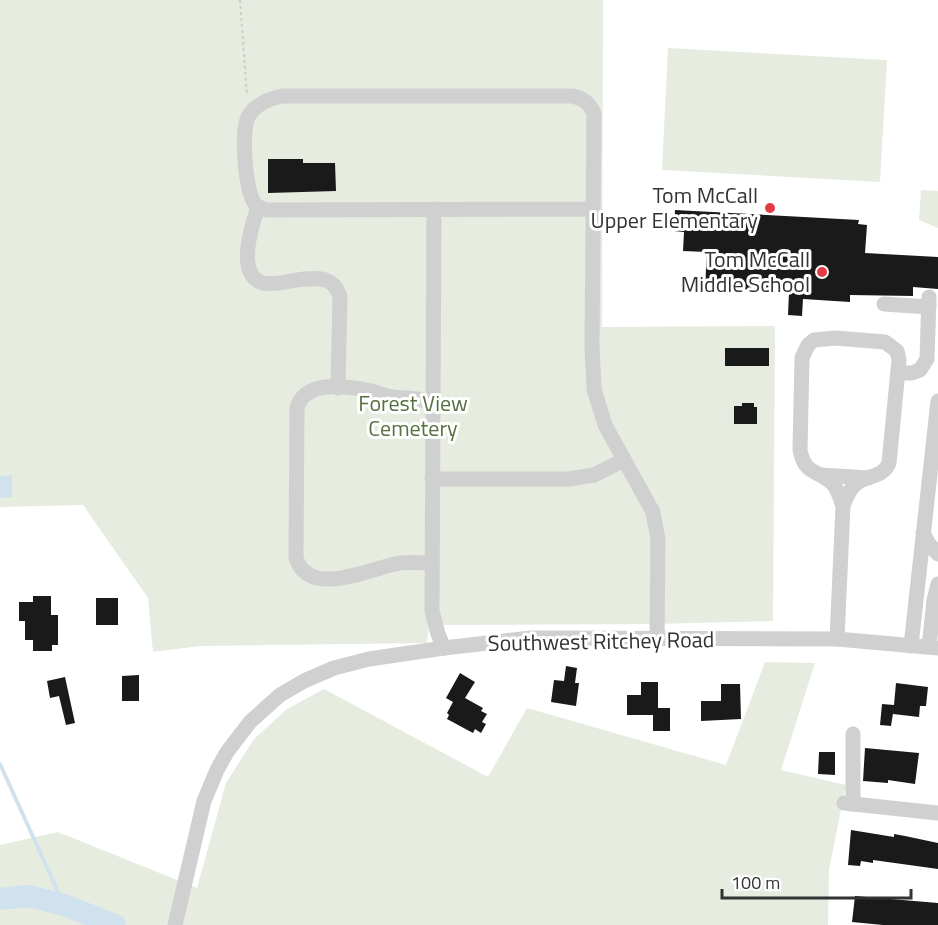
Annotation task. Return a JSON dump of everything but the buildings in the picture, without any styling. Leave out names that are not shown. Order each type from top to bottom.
[{"type":"street","points":[[593,209],[267,210],[258,207],[252,198],[244,154],[244,128],[249,115],[263,102],[282,96],[578,97],[588,103],[594,114],[592,346],[594,389],[605,425],[652,512],[658,539],[657,638]]},
{"type":"street","points":[[258,207],[250,232],[247,264],[253,276],[258,281],[271,284],[310,279],[328,281],[335,286],[339,296],[338,388]]},
{"type":"street","points":[[434,209],[432,611],[444,648]]},
{"type":"street","points":[[884,304],[929,302],[927,359],[920,370],[912,373],[899,373]]},
{"type":"street","points":[[837,639],[843,506],[856,483],[881,474],[889,464],[899,360],[897,351],[885,342],[820,338],[808,345],[802,358],[800,450],[804,464],[813,473],[835,486],[843,506]]},
{"type":"street","points":[[432,563],[397,563],[365,573],[319,580],[304,573],[298,566],[296,558],[297,408],[304,395],[310,390],[338,388],[367,390],[391,397],[419,398],[428,401],[433,406]]},
{"type":"street","points":[[911,646],[938,401]]},
{"type":"street","points":[[432,479],[569,479],[594,475],[624,460]]},
{"type":"street","points":[[818,475],[869,478]]},
{"type":"street","points":[[923,533],[938,554]]},
{"type":"street","points":[[933,648],[934,600],[938,584]]},
{"type":"street","name":"Southwest Ritchey Road","points":[[175,925],[199,817],[210,784],[227,752],[250,722],[280,695],[334,668],[369,659],[531,638],[837,639],[933,648]]},
{"type":"street","points":[[853,734],[849,804],[938,813]]},
{"type":"path","points":[[240,0],[249,115]]},
{"type":"green space","name":"Forest View Cemetery","points":[[0,0],[603,0],[602,327],[775,326],[773,621],[429,625],[427,643],[200,646],[153,652],[148,598],[83,505],[0,507]]},
{"type":"green space","points":[[668,48],[887,60],[880,182],[662,170]]},
{"type":"green space","points":[[921,190],[938,191],[938,228],[919,220]]},
{"type":"green space","points":[[765,662],[815,663],[781,770],[846,785],[829,870],[828,925],[0,925],[0,845],[58,832],[197,888],[226,783],[254,739],[287,709],[324,689],[488,777],[527,708],[726,765]]},
{"type":"water","points":[[12,475],[12,497],[0,498],[0,476]]},
{"type":"waterway","points":[[0,764],[64,905]]},
{"type":"waterway","points":[[0,899],[28,896],[64,905],[115,925]]},
{"type":"place","name":"Tom McCall Upper Elementary","points":[[770,208]]},
{"type":"place","name":"Tom McCall Middle School","points":[[822,272]]}]
